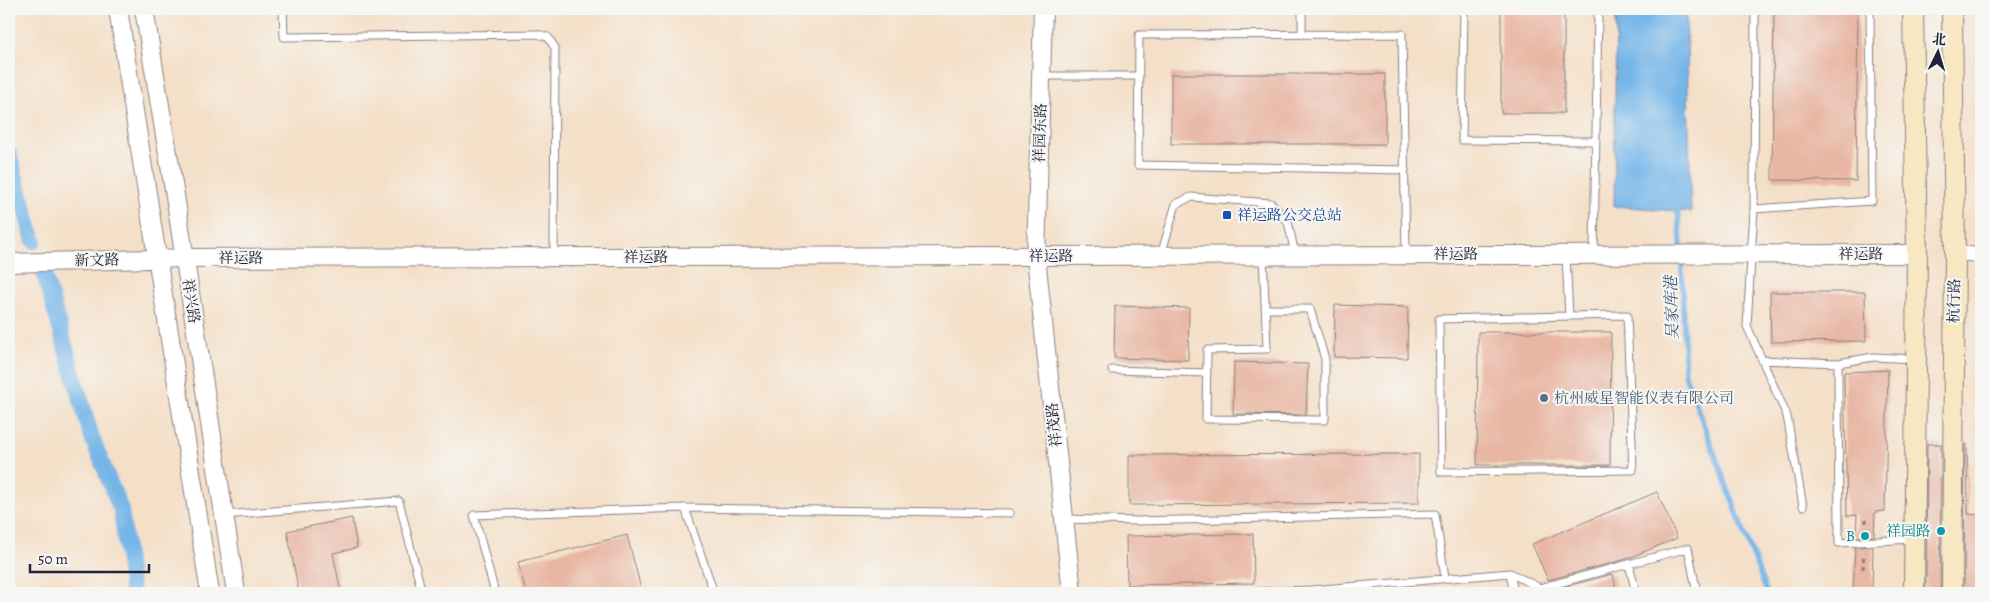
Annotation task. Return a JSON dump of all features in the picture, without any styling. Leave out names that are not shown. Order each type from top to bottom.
[{"type":"main road","points":[[1913,9],[1917,254],[1914,593]]},
{"type":"main road","name":"杭行路","points":[[1952,9],[1955,254],[1952,593]]},
{"type":"street","name":"祥兴路","points":[[118,9],[210,593]]},
{"type":"street","name":"祥兴路","points":[[144,9],[236,593]]},
{"type":"street","name":"祥园东路","points":[[1036,257],[1043,9]]},
{"type":"street","name":"祥运路","points":[[184,258],[1036,257],[1566,253],[1917,254]]},
{"type":"street","points":[[1955,254],[1981,256]]},
{"type":"street","name":"祥茂路","points":[[1036,257],[1072,593]]},
{"type":"street","name":"新文路","points":[[9,263],[184,258]]},
{"type":"lane","points":[[283,9],[284,37],[536,34],[548,38],[555,48],[554,257]]},
{"type":"lane","points":[[1302,9],[1302,34]]},
{"type":"lane","points":[[1464,9],[1462,140],[1596,141]]},
{"type":"lane","points":[[1594,253],[1598,9]]},
{"type":"lane","points":[[1754,9],[1754,209],[1747,326],[1787,416],[1803,506]]},
{"type":"lane","points":[[1754,209],[1872,201],[1870,9]]},
{"type":"lane","points":[[1404,170],[1138,165],[1139,35],[1402,34],[1406,254]]},
{"type":"lane","points":[[1041,76],[1139,76]]},
{"type":"lane","points":[[1161,255],[1176,204],[1191,197],[1271,203],[1288,222],[1295,254]]},
{"type":"lane","points":[[1566,253],[1569,316]]},
{"type":"lane","points":[[1263,254],[1268,349],[1207,350],[1206,419],[1325,420],[1325,359],[1310,309],[1266,309]]},
{"type":"lane","points":[[1627,315],[1633,470],[1441,472],[1438,319],[1569,316],[1627,315]]},
{"type":"lane","points":[[1762,360],[1838,363],[1874,357],[1916,359]]},
{"type":"lane","points":[[1838,363],[1839,543],[1914,539]]},
{"type":"lane","points":[[1112,370],[1207,374]]},
{"type":"lane","points":[[224,515],[399,501],[422,593]]},
{"type":"lane","points":[[685,508],[714,593]]},
{"type":"lane","points":[[495,593],[474,515],[685,508],[1010,513]]},
{"type":"lane","points":[[1064,519],[1137,520],[1436,514],[1445,577]]},
{"type":"lane","points":[[1222,593],[1311,592],[1445,577],[1510,572],[1540,590],[1688,548],[1697,593]]},
{"type":"lane","points":[[1629,564],[1636,593]]},
{"type":"lane","points":[[1510,572],[1514,593]]},
{"type":"water","points":[[1616,9],[1686,9],[1691,212],[1614,206]]},
{"type":"building","points":[[1501,9],[1564,9],[1564,113],[1501,113]]},
{"type":"building","points":[[1774,9],[1858,9],[1856,181],[1772,180]]},
{"type":"building","points":[[1171,74],[1385,74],[1385,144],[1171,144]]},
{"type":"building","points":[[1770,292],[1865,292],[1866,341],[1771,342]]},
{"type":"building","points":[[1335,305],[1408,307],[1407,358],[1334,357]]},
{"type":"building","points":[[1115,306],[1189,308],[1188,360],[1114,358]]},
{"type":"building","name":"杭州威星智能仪表有限公司","points":[[1478,332],[1611,332],[1610,465],[1477,465]]},
{"type":"building","points":[[1234,362],[1308,364],[1306,415],[1233,414]]},
{"type":"building","points":[[1888,370],[1885,511],[1875,512],[1874,536],[1856,537],[1857,515],[1847,516],[1844,372]]},
{"type":"building","points":[[1927,444],[1941,444],[1940,593],[1926,593]]},
{"type":"building","points":[[1965,444],[1967,444],[1968,514],[1981,515],[1981,593],[1964,593]]},
{"type":"building","points":[[1419,454],[1419,503],[1129,505],[1129,455]]},
{"type":"building","points":[[1657,492],[1677,538],[1627,559],[1548,580],[1532,544]]},
{"type":"building","points":[[352,518],[357,548],[333,553],[341,593],[299,593],[287,531]]},
{"type":"building","points":[[1253,534],[1254,583],[1127,585],[1126,536]]},
{"type":"building","points":[[627,535],[642,593],[526,593],[518,562]]},
{"type":"building","points":[[1873,546],[1872,593],[1853,593],[1855,547]]},
{"type":"building","points":[[1613,574],[1617,593],[1553,593],[1552,590]]},
{"type":"waterway","points":[[9,154],[34,241]]},
{"type":"waterway","name":"吴家库港","points":[[1677,204],[1681,241],[1685,375],[1767,593]]},
{"type":"waterway","points":[[43,270],[92,438],[121,510],[132,593]]},
{"type":"place","name":"祥运路公交总站","points":[[1227,215]]},
{"type":"place","name":"杭州威星智能仪表有限公司","points":[[1544,398]]},
{"type":"place","name":"祥园路","points":[[1941,531]]},
{"type":"place","name":"B","points":[[1865,536]]}]
